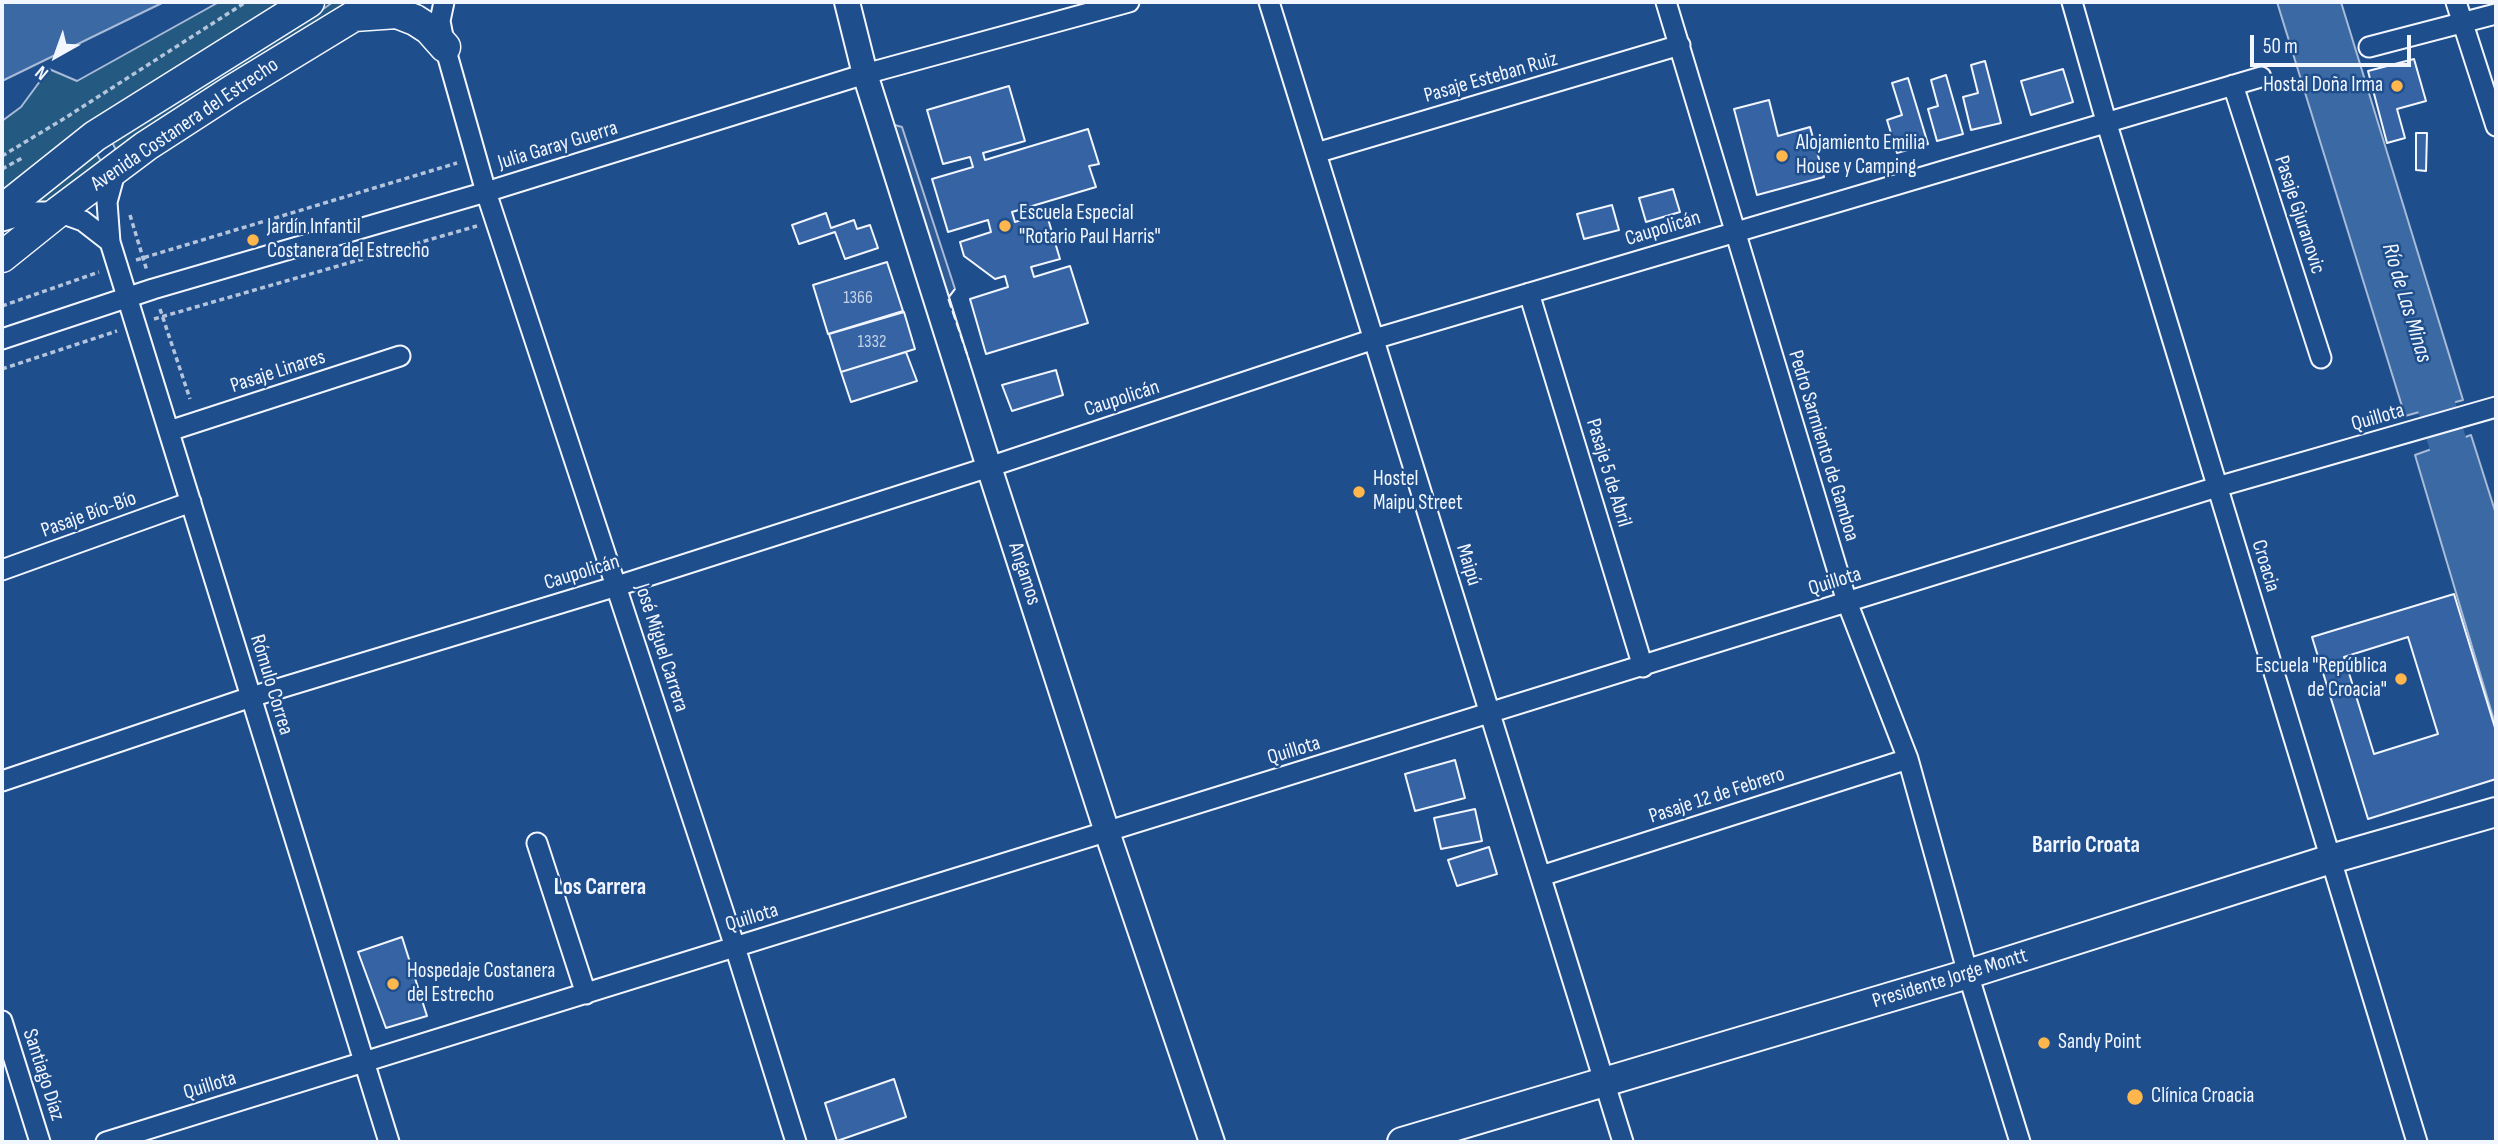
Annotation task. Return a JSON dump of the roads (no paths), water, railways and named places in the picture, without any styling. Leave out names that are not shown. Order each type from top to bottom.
[{"type":"main road","name":"Avenida Costanera del Estrecho","points":[[2,209],[95,136],[309,2]]},
{"type":"main road","name":"Avenida Costanera del Estrecho","points":[[2,257],[117,167],[231,91],[364,9]]},
{"type":"main road","points":[[364,9],[397,13],[415,20],[429,29],[445,47]]},
{"type":"main road","name":"Presidente Jorge Montt","points":[[1402,1142],[1968,974],[2332,859],[2496,812]]},
{"type":"street","name":"José Miguel Carrera","points":[[444,2],[440,21],[445,47],[486,192],[735,947],[796,1142]]},
{"type":"street","name":"Angamos","points":[[847,2],[865,74],[989,467],[1107,832],[1212,1142]]},
{"type":"street","name":"Julia Garay Guerra","points":[[2,339],[127,297],[486,192],[865,74],[1129,2]]},
{"type":"street","name":"Maipú","points":[[1269,2],[1623,1142]]},
{"type":"street","name":"Pedro Sarmiento de Gamboa","points":[[1666,2],[1847,602],[1908,759],[1968,974],[2020,1142]]},
{"type":"street","name":"Croacia","points":[[2072,2],[2417,1142]]},
{"type":"street","points":[[2456,2],[2496,126]]},
{"type":"street","points":[[2369,47],[2496,14]]},
{"type":"street","name":"Pasaje Esteban Ruiz","points":[[1316,153],[1680,46]]},
{"type":"street","name":"Caupolicán","points":[[2,781],[251,698],[617,586],[989,467],[1374,339],[2261,77]]},
{"type":"street","name":"Pasaje Gjuranovic","points":[[2234,85],[2321,358]]},
{"type":"street","name":"Rómulo Correa","points":[[117,167],[107,202],[106,220],[110,242],[389,1142]]},
{"type":"street","points":[[2,221],[34,212],[58,212],[83,220],[110,242]]},
{"type":"street","name":"Pasaje 5 de Abril","points":[[1529,293],[1643,667]]},
{"type":"street","name":"Pasaje Linares","points":[[169,431],[400,356]]},
{"type":"street","name":"Quillota","points":[[106,1142],[2217,487],[2487,410]]},
{"type":"street","name":"Pasaje Bío-Bío","points":[[2,570],[191,502]]},
{"type":"street","name":"Pasaje 12 de Febrero","points":[[1541,876],[1908,759]]},
{"type":"street","points":[[537,843],[586,994]]},
{"type":"street","name":"Santiago Díaz","points":[[2,1021],[40,1142]]},
{"type":"water","points":[[2,2],[164,2],[2,81]]},
{"type":"water","points":[[2277,2],[2341,2],[2463,400],[2405,416]]},
{"type":"water","points":[[2471,435],[2496,514],[2496,727],[2415,455]]},
{"type":"waterway","name":"Río de Las Minas","points":[[2422,358],[2463,494]]},
{"type":"place","name":"Hostal Doña Irma","points":[[2397,86]]},
{"type":"place","name":"Alojamiento Emilia House y Camping","points":[[1782,156]]},
{"type":"place","name":"Escuela Especial \"Rotario Paul Harris\"","points":[[1005,226]]},
{"type":"place","name":"Jardín Infantil Costanera del Estrecho","points":[[253,240]]},
{"type":"place","name":"Hostel Maipu Street","points":[[1359,492]]},
{"type":"place","name":"Escuela \"República de Croacia\"","points":[[2401,679]]},
{"type":"place","name":"Hospedaje Costanera del Estrecho","points":[[393,984]]},
{"type":"place","name":"Sandy Point","points":[[2044,1043]]},
{"type":"place","name":"Clínica Croacia","points":[[2135,1097]]},
{"type":"district","name":"Barrio Croata","points":[[2086,846]]},
{"type":"district","name":"Los Carrera","points":[[600,888]]}]
